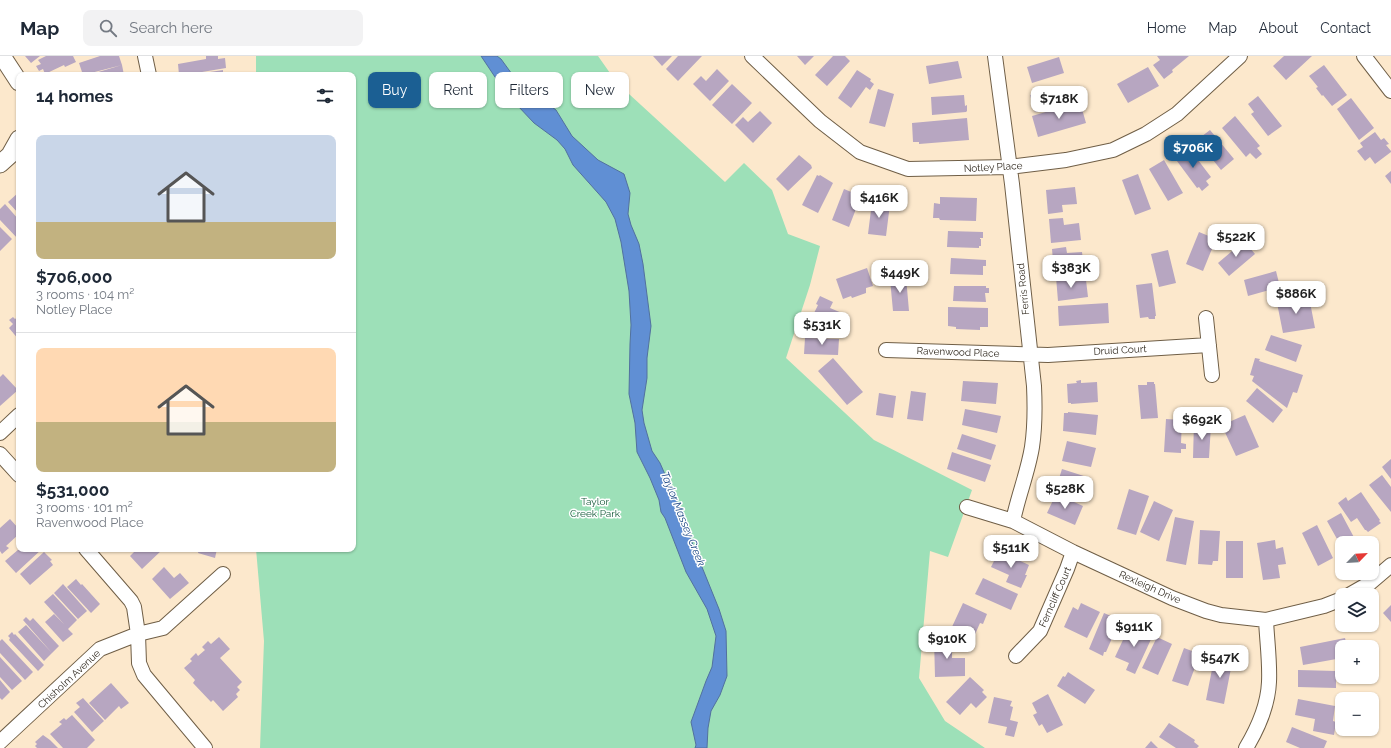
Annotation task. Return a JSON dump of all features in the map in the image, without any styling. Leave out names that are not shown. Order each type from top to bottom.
[{"type":"street","points":[[145,56],[148,72]]},
{"type":"street","name":"Notley Place","points":[[752,56],[820,121],[860,152],[908,169],[1009,167],[1066,160],[1113,150],[1146,134],[1176,114],[1240,56]]},
{"type":"street","name":"Ferris Road","points":[[994,56],[1009,167],[1034,386],[1035,418],[1032,447],[1026,475],[1018,496],[1013,521]]},
{"type":"street","points":[[1364,56],[1391,91]]},
{"type":"street","points":[[4,58],[16,77]]},
{"type":"street","points":[[0,164],[10,155],[16,144]]},
{"type":"street","points":[[1206,318],[1212,375]]},
{"type":"street","name":"Druid Court","points":[[1030,355],[1209,345]]},
{"type":"street","name":"Ravenwood Place","points":[[886,350],[1030,355]]},
{"type":"street","points":[[0,433],[16,418]]},
{"type":"street","points":[[0,454],[16,472]]},
{"type":"street","name":"Rexleigh Drive","points":[[967,507],[1013,521],[1073,552],[1172,598],[1220,615],[1266,620],[1324,606],[1335,602]]},
{"type":"street","points":[[89,552],[131,601],[134,607],[138,634],[139,663],[144,675],[205,748]]},
{"type":"street","name":"Ferncliff Court","points":[[1016,656],[1040,631],[1068,569],[1073,552]]},
{"type":"street","points":[[1361,588],[1370,583],[1391,565]]},
{"type":"street","name":"Chisholm Avenue","points":[[3,734],[100,649],[138,634],[163,628],[224,574]]},
{"type":"street","points":[[1246,748],[1258,726],[1269,682],[1266,620]]},
{"type":"green space","name":"Taylor Creek Park","points":[[256,56],[598,56],[609,72],[571,72],[571,108],[629,108],[629,94],[725,182],[744,163],[772,190],[788,234],[820,246],[810,285],[786,358],[874,440],[972,490],[948,557],[930,551],[919,678],[945,721],[985,748],[260,748],[264,641],[256,552],[356,552],[356,72],[256,72]]},
{"type":"water","points":[[481,56],[497,56],[510,72],[495,72],[495,77]]},
{"type":"water","name":"Taylor Massey Creek","points":[[520,108],[553,108],[572,136],[598,160],[624,174],[630,193],[628,214],[639,244],[651,326],[647,358],[647,378],[642,410],[644,423],[652,451],[660,463],[682,513],[687,530],[719,609],[726,631],[727,676],[720,695],[711,711],[707,748],[695,748],[696,745],[691,722],[712,667],[716,636],[707,609],[686,572],[665,518],[661,512],[659,500],[637,452],[635,423],[629,394],[631,325],[629,291],[621,242],[615,219],[606,202],[573,165],[565,149],[557,140],[534,123]]},
{"type":"building","points":[[25,56],[40,56],[31,63]]},
{"type":"building","points":[[46,56],[73,56],[76,62],[65,67],[64,65],[49,72],[44,72],[43,69],[39,71],[36,66],[41,64],[38,60]]},
{"type":"building","points":[[100,56],[119,56],[122,65],[95,72],[82,72],[79,63]]},
{"type":"building","points":[[206,56],[218,56],[218,59],[225,58],[226,68],[202,72],[179,72],[178,64],[206,59]]},
{"type":"building","points":[[653,56],[672,56],[662,66]]},
{"type":"building","points":[[678,56],[702,56],[678,81],[666,69]]},
{"type":"building","points":[[797,56],[814,56],[805,65]]},
{"type":"building","points":[[833,56],[845,56],[850,61],[827,86],[815,75]]},
{"type":"building","points":[[1157,56],[1189,56],[1172,70],[1173,72],[1164,79],[1153,65],[1160,60]]},
{"type":"building","points":[[1284,56],[1312,56],[1286,80],[1273,66]]},
{"type":"building","points":[[1059,57],[1064,73],[1032,83],[1027,67]]},
{"type":"building","points":[[958,61],[962,78],[929,84],[926,66]]},
{"type":"building","points":[[122,65],[123,72],[98,72]]},
{"type":"building","points":[[1324,65],[1347,95],[1332,106],[1323,95],[1322,96],[1316,88],[1318,87],[1309,76]]},
{"type":"building","points":[[1148,67],[1159,86],[1128,103],[1117,84]]},
{"type":"building","points":[[717,69],[729,81],[710,101],[693,84],[701,76],[706,81]]},
{"type":"building","points":[[223,70],[223,72],[210,72]]},
{"type":"building","points":[[857,70],[871,79],[870,81],[874,84],[870,90],[866,87],[851,108],[838,98]]},
{"type":"building","points":[[732,84],[752,103],[732,124],[712,105]]},
{"type":"building","points":[[1063,86],[1068,103],[1035,112],[1030,95]]},
{"type":"building","points":[[878,89],[894,94],[885,127],[869,123]]},
{"type":"building","points":[[964,95],[965,106],[967,105],[966,112],[932,115],[931,97]]},
{"type":"building","points":[[1258,96],[1282,126],[1268,136],[1251,114],[1254,112],[1248,104]]},
{"type":"building","points":[[1351,98],[1374,128],[1359,140],[1337,109]]},
{"type":"building","points":[[1080,102],[1086,123],[1038,137],[1032,116]]},
{"type":"building","points":[[760,111],[772,123],[753,143],[735,125],[743,117],[748,122]]},
{"type":"building","points":[[1235,116],[1260,146],[1257,148],[1262,154],[1256,159],[1250,153],[1246,157],[1222,128]]},
{"type":"building","points":[[967,118],[969,140],[919,144],[919,142],[913,142],[912,123]]},
{"type":"building","points":[[1210,130],[1234,159],[1221,170],[1197,140]]},
{"type":"building","points":[[1375,132],[1381,140],[1384,138],[1389,144],[1386,145],[1391,152],[1375,164],[1370,157],[1365,161],[1357,151],[1363,147],[1360,143]]},
{"type":"building","points":[[1188,147],[1211,177],[1206,181],[1209,185],[1202,191],[1199,187],[1197,188],[1174,157]]},
{"type":"building","points":[[799,155],[811,165],[812,168],[788,191],[776,179]]},
{"type":"building","points":[[1164,160],[1183,193],[1168,201],[1149,169]]},
{"type":"building","points":[[1391,171],[1391,184],[1385,176]]},
{"type":"building","points":[[1138,174],[1151,209],[1135,215],[1122,180]]},
{"type":"building","points":[[817,175],[820,175],[833,183],[818,213],[802,205]]},
{"type":"building","points":[[1075,187],[1077,204],[1062,205],[1063,212],[1048,214],[1046,190]]},
{"type":"building","points":[[844,189],[861,196],[849,227],[832,220]]},
{"type":"building","points":[[16,195],[16,211],[8,202]]},
{"type":"building","points":[[940,197],[977,198],[976,221],[940,220],[939,218],[933,218],[934,203],[940,204]]},
{"type":"building","points":[[876,201],[890,204],[886,236],[868,234],[872,202]]},
{"type":"building","points":[[5,204],[16,217],[16,237],[0,220],[0,209]]},
{"type":"building","points":[[1063,218],[1064,225],[1079,223],[1081,240],[1051,243],[1049,219]]},
{"type":"building","points":[[0,227],[12,239],[0,251]]},
{"type":"building","points":[[948,231],[983,232],[983,238],[980,238],[981,246],[979,246],[979,248],[947,247]]},
{"type":"building","points":[[1199,232],[1216,239],[1203,271],[1186,264]]},
{"type":"building","points":[[1244,241],[1255,254],[1229,276],[1218,263]]},
{"type":"building","points":[[1066,247],[1067,253],[1082,252],[1084,268],[1054,272],[1052,249]]},
{"type":"building","points":[[1168,250],[1176,283],[1159,287],[1151,254]]},
{"type":"building","points":[[951,258],[986,260],[986,266],[983,266],[983,275],[950,274]]},
{"type":"building","points":[[867,268],[873,286],[866,288],[866,293],[852,298],[851,296],[843,299],[836,279]]},
{"type":"building","points":[[1276,271],[1280,287],[1248,296],[1244,280]]},
{"type":"building","points":[[1070,275],[1071,282],[1086,280],[1088,297],[1058,301],[1056,277]]},
{"type":"building","points":[[906,277],[909,311],[893,311],[890,279]]},
{"type":"building","points":[[1152,283],[1156,316],[1155,319],[1149,319],[1148,317],[1140,318],[1136,285]]},
{"type":"building","points":[[954,286],[986,286],[986,288],[989,288],[989,293],[985,293],[986,302],[953,301]]},
{"type":"building","points":[[820,296],[833,302],[830,308],[849,316],[843,333],[811,319],[818,305],[816,304]]},
{"type":"building","points":[[1309,297],[1315,328],[1283,333],[1277,303]]},
{"type":"building","points":[[1108,303],[1109,323],[1059,326],[1058,306]]},
{"type":"building","points":[[948,307],[988,308],[988,327],[980,327],[980,330],[956,329],[956,327],[948,326]]},
{"type":"building","points":[[13,317],[16,318],[16,336],[9,328],[13,324],[9,320]]},
{"type":"building","points":[[1271,335],[1302,345],[1296,362],[1265,350]]},
{"type":"building","points":[[805,338],[839,339],[838,355],[804,354]]},
{"type":"building","points":[[833,358],[863,392],[847,405],[818,371]]},
{"type":"building","points":[[1255,358],[1260,359],[1259,361],[1303,375],[1297,393],[1293,392],[1287,408],[1252,381],[1254,376],[1250,375]]},
{"type":"building","points":[[3,374],[16,388],[16,392],[0,406],[0,377]]},
{"type":"building","points":[[1081,380],[1081,383],[1097,382],[1098,402],[1068,403],[1067,384],[1077,383],[1076,381]]},
{"type":"building","points":[[963,381],[998,383],[996,404],[961,401]]},
{"type":"building","points":[[1147,382],[1154,382],[1155,384],[1158,418],[1141,419],[1138,385],[1147,385]]},
{"type":"building","points":[[1257,388],[1283,410],[1273,423],[1246,401]]},
{"type":"building","points":[[911,391],[926,393],[923,421],[907,419]]},
{"type":"building","points":[[879,393],[896,396],[893,418],[876,415]]},
{"type":"building","points":[[965,409],[1001,416],[997,433],[962,425]]},
{"type":"building","points":[[1068,412],[1098,415],[1096,435],[1063,431],[1064,413]]},
{"type":"building","points":[[1245,415],[1259,447],[1236,456],[1222,424]]},
{"type":"building","points":[[1166,419],[1182,420],[1181,443],[1186,444],[1186,449],[1181,449],[1181,453],[1164,452]]},
{"type":"building","points":[[1194,422],[1211,425],[1209,458],[1193,458]]},
{"type":"building","points":[[962,434],[996,445],[991,460],[957,449]]},
{"type":"building","points":[[1067,441],[1096,448],[1091,467],[1062,461]]},
{"type":"building","points":[[952,452],[991,465],[985,482],[947,469]]},
{"type":"building","points":[[1391,459],[1391,479],[1382,467]]},
{"type":"building","points":[[1062,469],[1090,478],[1084,497],[1056,488]]},
{"type":"building","points":[[1382,475],[1391,487],[1391,512],[1369,485]]},
{"type":"building","points":[[1129,489],[1149,496],[1136,535],[1117,529]]},
{"type":"building","points":[[1361,492],[1381,523],[1368,532],[1357,518],[1351,522],[1338,503],[1346,497],[1348,501]]},
{"type":"building","points":[[1056,494],[1083,506],[1075,525],[1047,513]]},
{"type":"building","points":[[1154,501],[1173,510],[1159,541],[1140,532]]},
{"type":"building","points":[[1341,513],[1353,536],[1335,536],[1327,521]]},
{"type":"building","points":[[1175,517],[1194,521],[1186,565],[1166,561]]},
{"type":"building","points":[[10,519],[16,526],[16,537],[6,546],[9,548],[2,554],[0,551],[0,528]]},
{"type":"building","points":[[1317,525],[1333,558],[1318,566],[1302,533]]},
{"type":"building","points":[[1200,530],[1220,531],[1218,561],[1213,561],[1212,565],[1198,564]]},
{"type":"building","points":[[1275,540],[1276,549],[1283,547],[1286,564],[1278,565],[1280,578],[1263,580],[1257,543]]},
{"type":"building","points":[[1226,541],[1243,541],[1243,578],[1226,578]]},
{"type":"building","points":[[999,551],[1029,565],[1025,575],[1027,575],[1021,588],[1006,582],[1009,575],[991,567]]},
{"type":"building","points":[[16,552],[39,552],[16,573],[5,561]]},
{"type":"building","points":[[44,552],[52,560],[50,561],[53,565],[30,585],[20,574]]},
{"type":"building","points":[[134,552],[160,552],[142,569],[130,556]]},
{"type":"building","points":[[198,552],[216,552],[215,558]]},
{"type":"building","points":[[164,567],[174,578],[180,573],[189,583],[170,599],[152,579]]},
{"type":"building","points":[[983,578],[1018,594],[1011,610],[975,594]]},
{"type":"building","points":[[76,579],[100,604],[91,613],[67,587]]},
{"type":"building","points":[[63,584],[87,611],[78,619],[54,593]]},
{"type":"building","points":[[53,594],[77,620],[68,629],[73,634],[63,642],[45,622],[54,614],[64,624],[44,602]]},
{"type":"building","points":[[963,603],[987,614],[983,624],[980,623],[973,639],[951,629]]},
{"type":"building","points":[[1081,603],[1100,612],[1087,638],[1064,627],[1073,607],[1078,610]]},
{"type":"building","points":[[1391,605],[1391,622],[1383,613]]},
{"type":"building","points":[[1104,613],[1120,620],[1103,656],[1089,649]]},
{"type":"building","points":[[26,617],[30,621],[33,618],[59,646],[52,653],[23,620]]},
{"type":"building","points":[[26,625],[52,653],[44,661],[18,632]]},
{"type":"building","points":[[1130,625],[1153,635],[1135,674],[1126,670],[1129,663],[1115,657]]},
{"type":"building","points":[[12,632],[44,665],[38,671],[9,640],[10,638],[8,636]]},
{"type":"building","points":[[219,637],[230,649],[220,658],[242,682],[237,687],[240,690],[236,694],[238,697],[223,711],[213,700],[211,702],[193,683],[195,680],[184,668],[192,661],[190,659],[196,653],[198,656],[205,650],[202,647],[208,641],[211,644]]},
{"type":"building","points":[[1157,637],[1172,644],[1158,675],[1142,668]]},
{"type":"building","points":[[1345,638],[1345,640],[1335,640]]},
{"type":"building","points":[[2,639],[33,672],[25,680],[0,653],[0,641]]},
{"type":"building","points":[[934,639],[952,639],[952,658],[965,658],[965,676],[935,677]]},
{"type":"building","points":[[1335,640],[1335,659],[1303,665],[1300,647]]},
{"type":"building","points":[[1184,648],[1200,654],[1188,686],[1172,681]]},
{"type":"building","points":[[1215,654],[1233,658],[1224,704],[1206,700]]},
{"type":"building","points":[[0,657],[22,681],[12,690],[0,677]]},
{"type":"building","points":[[1298,670],[1335,671],[1336,688],[1298,687]]},
{"type":"building","points":[[1068,672],[1095,690],[1085,704],[1057,686],[1063,676],[1065,677]]},
{"type":"building","points":[[970,677],[984,690],[982,692],[987,697],[976,708],[971,703],[960,715],[946,702]]},
{"type":"building","points":[[0,680],[10,692],[2,700],[0,698]]},
{"type":"building","points":[[111,683],[129,703],[121,709],[119,706],[105,720],[89,703]]},
{"type":"building","points":[[1048,694],[1063,725],[1047,733],[1042,724],[1039,726],[1033,715],[1037,713],[1032,703]]},
{"type":"building","points":[[994,697],[1012,701],[1010,706],[1013,707],[1010,720],[1018,722],[1014,737],[1005,735],[1007,727],[988,723]]},
{"type":"building","points":[[83,698],[104,721],[92,732],[74,712],[80,707],[76,703]]},
{"type":"building","points":[[1298,699],[1335,706],[1333,721],[1335,722],[1334,735],[1313,731],[1315,719],[1295,715]]},
{"type":"building","points":[[72,715],[95,740],[87,748],[63,748],[50,734],[62,724],[59,722],[64,718],[66,720]]},
{"type":"building","points":[[1169,723],[1195,740],[1194,742],[1199,746],[1197,748],[1176,748],[1159,737]]},
{"type":"building","points":[[1292,727],[1327,741],[1324,748],[1300,748],[1286,742]]},
{"type":"building","points":[[43,735],[58,748],[37,748],[35,746],[37,744],[35,742]]},
{"type":"building","points":[[1151,741],[1158,748],[1145,748]]}]
